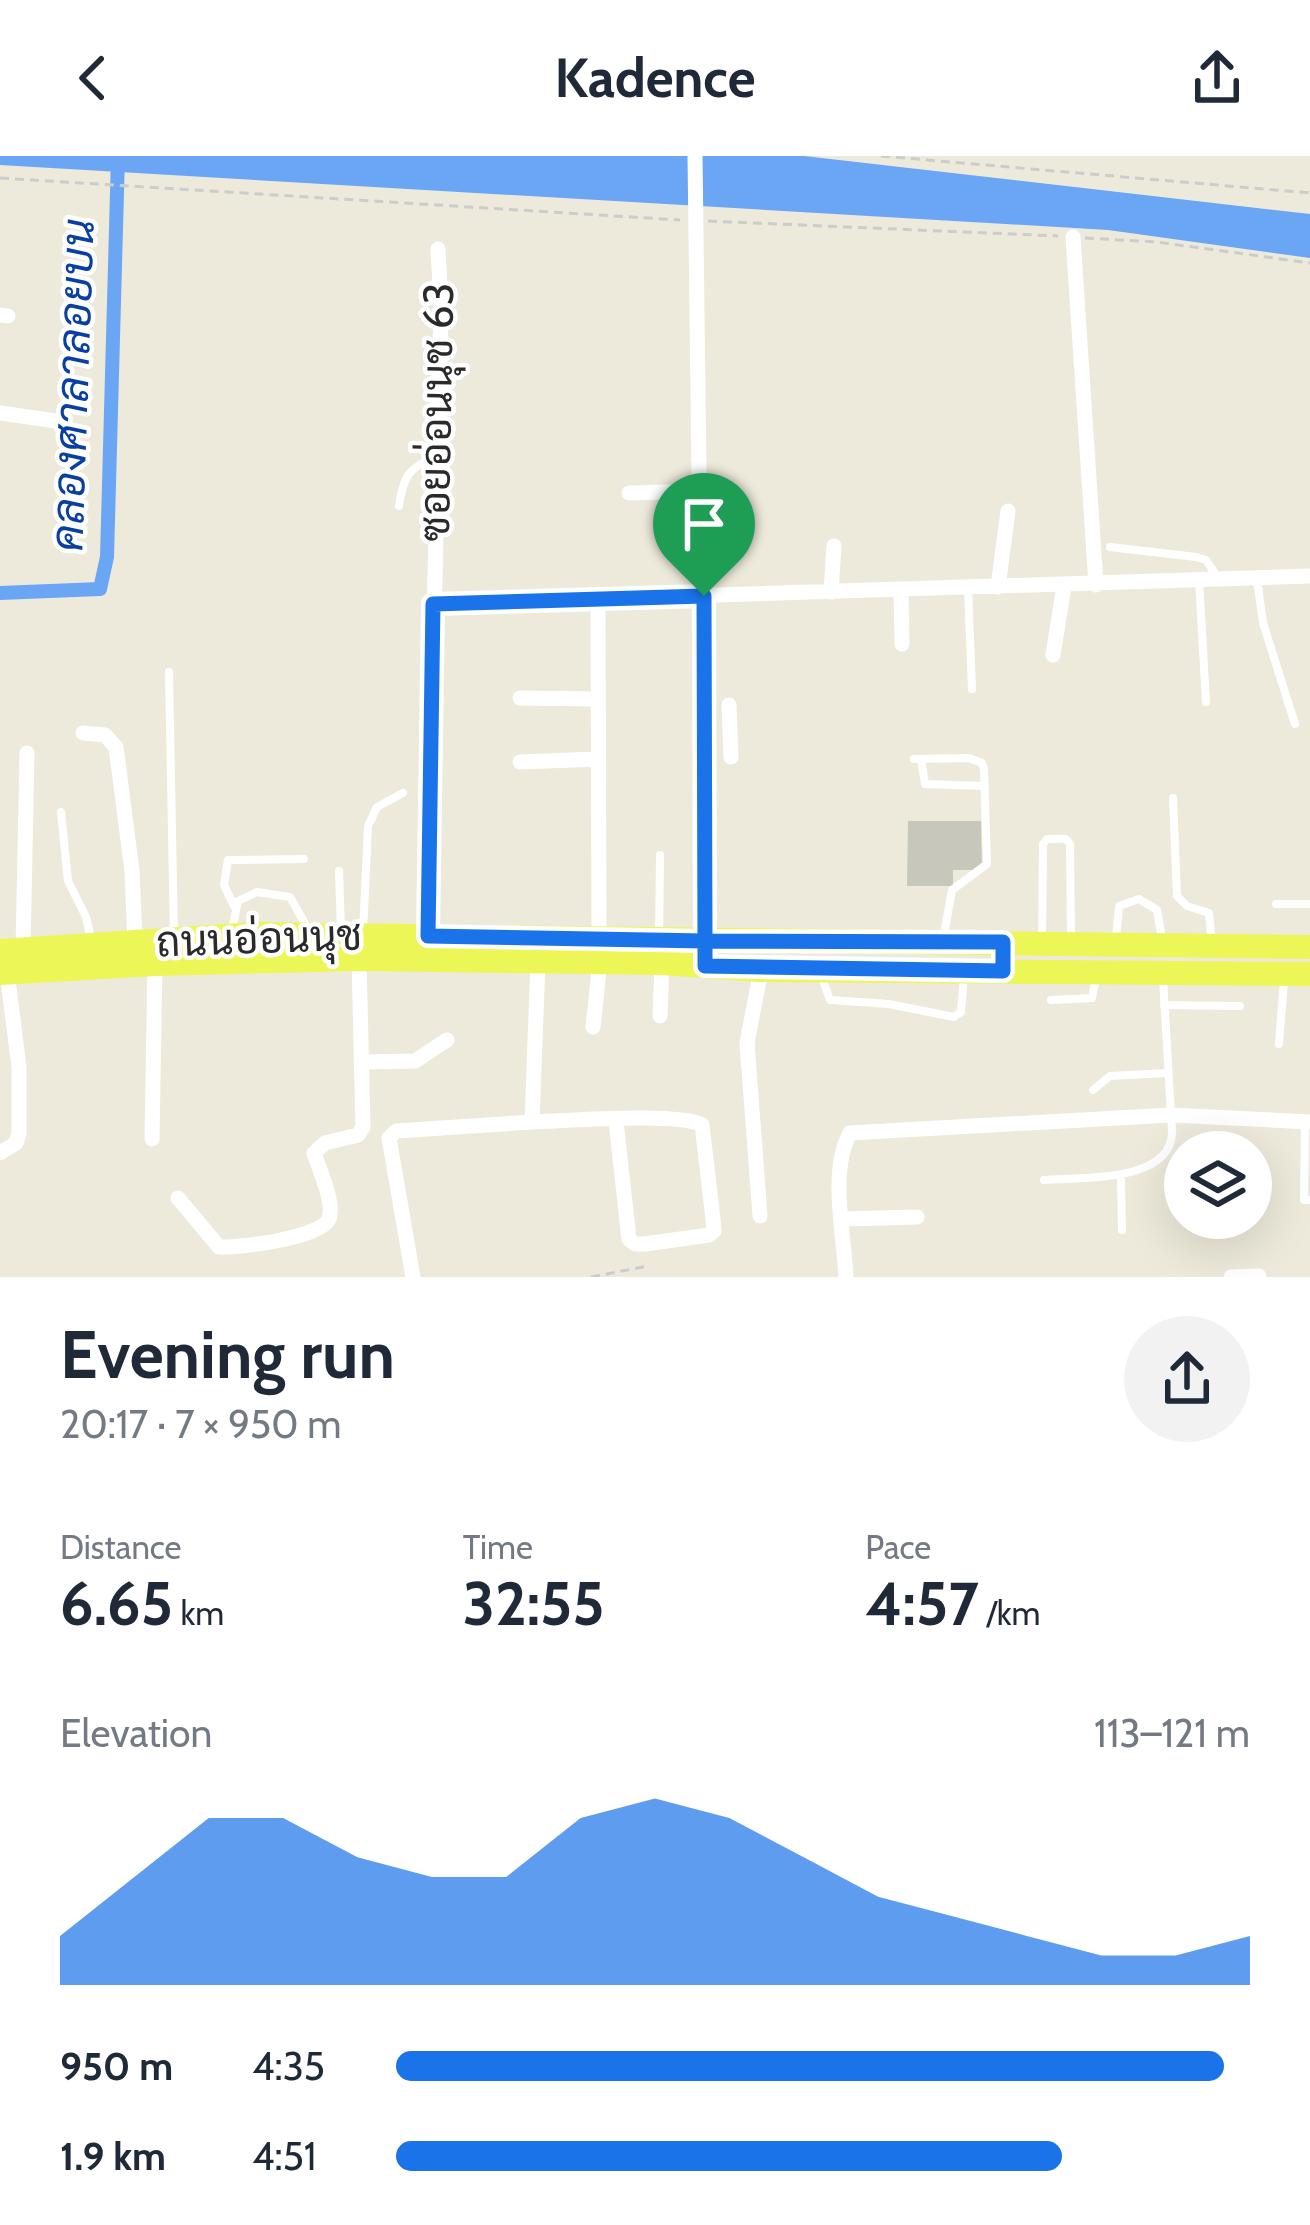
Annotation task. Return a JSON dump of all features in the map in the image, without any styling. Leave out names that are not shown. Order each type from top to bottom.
[{"type":"main road","name":"ถนนอ่อนนุช","points":[[8,961],[92,945],[231,935],[311,934],[355,943],[538,961],[600,951]]},
{"type":"main road","name":"ถนนอ่อนนุช","points":[[8,961],[155,964],[428,936],[600,951],[705,953],[943,942],[1310,947]]},
{"type":"main road","points":[[1003,942],[1003,971]]},
{"type":"main road","name":"ถนนอ่อนนุช","points":[[705,953],[760,970],[1297,974]]},
{"type":"street","points":[[695,156],[705,953]]},
{"type":"street","points":[[1073,237],[1096,585]]},
{"type":"street","name":"ซอยอ่อนนุช 63","points":[[428,936],[441,305],[438,249]]},
{"type":"street","points":[[0,413],[63,422]]},
{"type":"street","points":[[629,493],[702,490]]},
{"type":"street","points":[[998,587],[1008,511]]},
{"type":"street","points":[[831,592],[834,546]]},
{"type":"street","points":[[433,604],[1310,576]]},
{"type":"street","points":[[1053,655],[1064,586]]},
{"type":"street","points":[[902,590],[902,644]]},
{"type":"street","points":[[593,1027],[600,951],[598,600]]},
{"type":"street","points":[[520,698],[598,699]]},
{"type":"street","points":[[729,705],[731,757]]},
{"type":"street","points":[[83,733],[105,734],[116,747],[132,871],[135,942]]},
{"type":"street","points":[[704,734],[730,733]]},
{"type":"street","points":[[0,1153],[16,1143],[19,1134],[8,1045],[8,961],[27,753]]},
{"type":"street","points":[[520,762],[598,759]]},
{"type":"street","points":[[178,1198],[219,1247],[318,1231],[328,1220],[330,1209],[314,1153],[325,1142],[358,1135],[363,1127],[355,943]]},
{"type":"street","points":[[660,951],[660,1016]]},
{"type":"street","points":[[532,1121],[538,961]]},
{"type":"street","points":[[152,1139],[155,964]]},
{"type":"street","points":[[760,970],[747,1042],[760,1216]]},
{"type":"street","points":[[361,1062],[415,1061],[447,1040]]},
{"type":"street","points":[[847,1277],[841,1150],[850,1132],[1171,1114],[1308,1122]]},
{"type":"street","points":[[413,1277],[388,1138],[396,1132],[532,1121],[684,1120],[701,1125],[714,1231],[645,1244],[629,1239],[616,1121]]},
{"type":"street","points":[[843,1219],[916,1217]]},
{"type":"street","points":[[1231,1277],[1259,1276]]},
{"type":"lane","points":[[399,506],[406,474],[413,465],[437,457]]},
{"type":"lane","points":[[1110,547],[1196,557],[1206,560],[1219,579]]},
{"type":"lane","points":[[1256,578],[1263,623],[1295,724]]},
{"type":"lane","points":[[1199,580],[1206,702]]},
{"type":"lane","points":[[968,588],[972,689]]},
{"type":"lane","points":[[169,672],[174,938]]},
{"type":"lane","points":[[943,942],[952,890],[987,864],[984,786],[982,763],[977,759],[918,759],[925,784],[984,786]]},
{"type":"lane","points":[[355,943],[368,826],[377,807],[403,793]]},
{"type":"lane","points":[[1173,798],[1177,896],[1187,906],[1209,913],[1213,946]]},
{"type":"lane","points":[[61,812],[68,881],[86,917],[92,945]]},
{"type":"lane","points":[[1042,943],[1043,844],[1047,838],[1066,839],[1070,844],[1071,943]]},
{"type":"lane","points":[[660,855],[660,951]]},
{"type":"lane","points":[[235,908],[224,884],[228,860],[304,860]]},
{"type":"lane","points":[[339,871],[355,943]]},
{"type":"lane","points":[[231,935],[235,908],[246,894],[285,893],[311,934]]},
{"type":"lane","points":[[1116,945],[1119,906],[1138,899],[1157,910],[1162,946]]},
{"type":"lane","points":[[1276,904],[1310,904]]},
{"type":"lane","points":[[820,970],[830,1000],[890,1004],[954,1017],[963,1004],[964,970]]},
{"type":"lane","points":[[1051,1000],[1092,998],[1096,973]]},
{"type":"lane","points":[[1044,1180],[1149,1167],[1172,1142],[1162,974]]},
{"type":"lane","points":[[1279,1044],[1297,974]]},
{"type":"lane","points":[[1164,1005],[1240,1006]]},
{"type":"lane","points":[[1093,1090],[1110,1076],[1168,1072]]},
{"type":"lane","points":[[1308,1122],[1304,1200],[1310,1201]]},
{"type":"lane","points":[[1121,1174],[1122,1230]]},
{"type":"path","points":[[881,156],[1310,194]]},
{"type":"path","points":[[0,178],[1157,242],[1310,263]]},
{"type":"path","points":[[591,1277],[648,1266]]},
{"type":"water","points":[[0,156],[804,156],[1310,214],[1310,258],[1108,230],[0,165]]},
{"type":"building","points":[[908,821],[981,821],[982,870],[953,870],[953,886],[907,886]]},
{"type":"waterway","name":"คลองศาลาลอยบน","points":[[0,593],[100,589],[107,557],[118,156]]},
{"type":"route","points":[[704,596],[433,604],[428,936],[705,941],[705,966],[760,970],[1003,971],[1003,942],[705,941],[704,596]]}]
